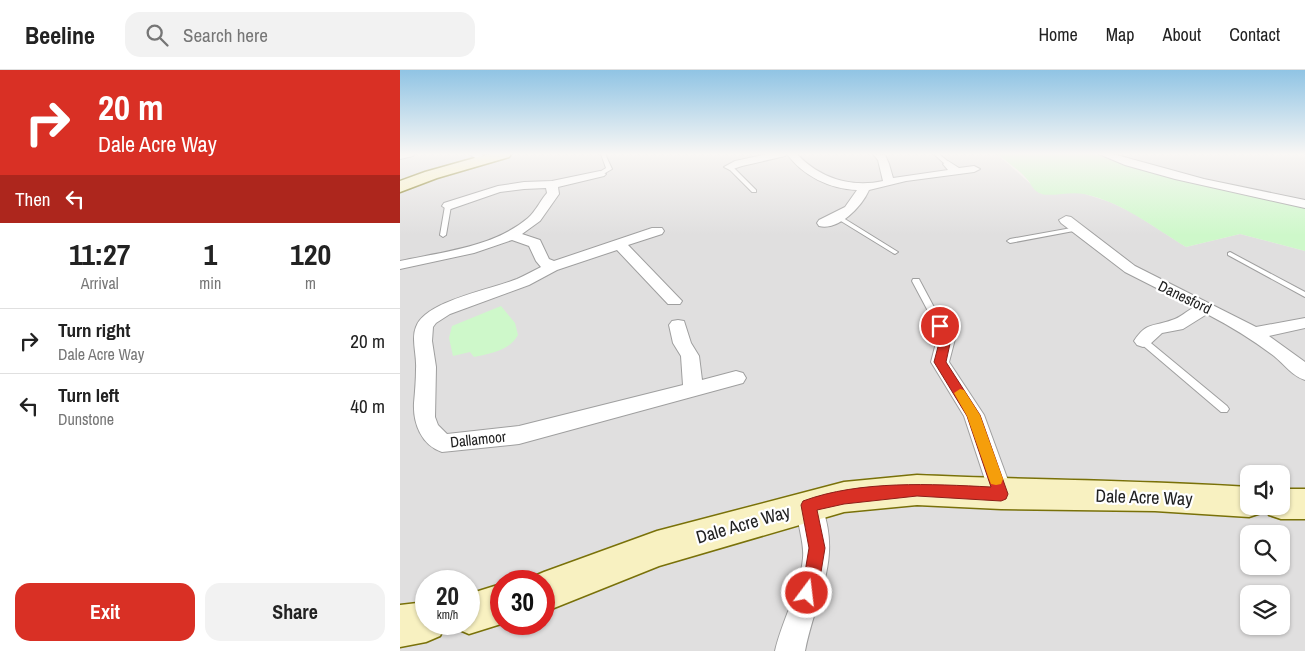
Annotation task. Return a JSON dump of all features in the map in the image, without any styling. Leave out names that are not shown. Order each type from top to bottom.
[{"type":"street","points":[[400,187],[415,181]]},
{"type":"street","points":[[448,206],[483,192],[513,185],[552,185],[569,181]]},
{"type":"street","points":[[832,181],[864,187],[893,181]]},
{"type":"street","points":[[1194,181],[1305,204]]},
{"type":"street","points":[[400,265],[482,245],[512,235],[531,222],[541,211],[545,202],[554,194],[552,185]]},
{"type":"street","points":[[824,223],[838,218],[858,202],[864,187]]},
{"type":"street","name":"Danesford","points":[[1072,225],[1130,270],[1240,324],[1281,352],[1305,373]]},
{"type":"street","name":"Dallamoor","points":[[657,231],[552,267],[524,282],[444,310],[430,319],[424,327],[423,341],[426,367],[424,417],[428,430],[442,442],[519,435],[736,378]]},
{"type":"street","points":[[512,235],[535,243],[544,261],[552,267]]},
{"type":"street","points":[[620,245],[674,301]]},
{"type":"street","points":[[1143,341],[1157,328],[1177,325],[1206,307]]},
{"type":"street","points":[[1254,334],[1305,323]]},
{"type":"street","points":[[678,325],[682,344],[690,356],[693,389]]},
{"type":"street","points":[[940,326],[946,339],[940,362],[974,415],[1001,494]]},
{"type":"street","name":"Dale Acre Way","points":[[555,588],[657,549],[809,505],[844,497],[917,490],[1001,494],[1155,496],[1240,501]]},
{"type":"street","points":[[1290,504],[1305,504]]},
{"type":"street","points":[[790,651],[792,636],[812,578],[817,548],[809,505]]},
{"type":"street","points":[[400,626],[415,624]]},
{"type":"lane","points":[[744,181],[754,191]]},
{"type":"lane","points":[[443,235],[448,206]]},
{"type":"lane","points":[[838,218],[895,252]]},
{"type":"lane","points":[[1010,241],[1072,225]]},
{"type":"lane","points":[[1230,254],[1305,296]]},
{"type":"lane","points":[[916,281],[940,326]]},
{"type":"lane","points":[[1143,341],[1224,409]]},
{"type":"shaded area","points":[[400,181],[1028,181],[1042,194],[1082,193],[1110,202],[1133,213],[1186,247],[1240,234],[1305,251],[1305,651],[400,651]]},
{"type":"shaded area","points":[[1197,181],[1305,181],[1305,205]]},
{"type":"green space","points":[[1029,181],[1197,181],[1305,205],[1305,251],[1240,234],[1186,247],[1137,216],[1098,198],[1079,193],[1046,195],[1034,189]]},
{"type":"green space","points":[[501,306],[515,323],[518,335],[510,345],[474,357],[470,352],[453,356],[449,338],[452,326]]},
{"type":"slow traffic","points":[[960,393],[974,415],[996,479]]},
{"type":"route","points":[[807,593],[812,578],[817,548],[809,505],[844,497],[917,490],[1001,494],[974,415],[940,362],[946,339],[940,326]]}]
